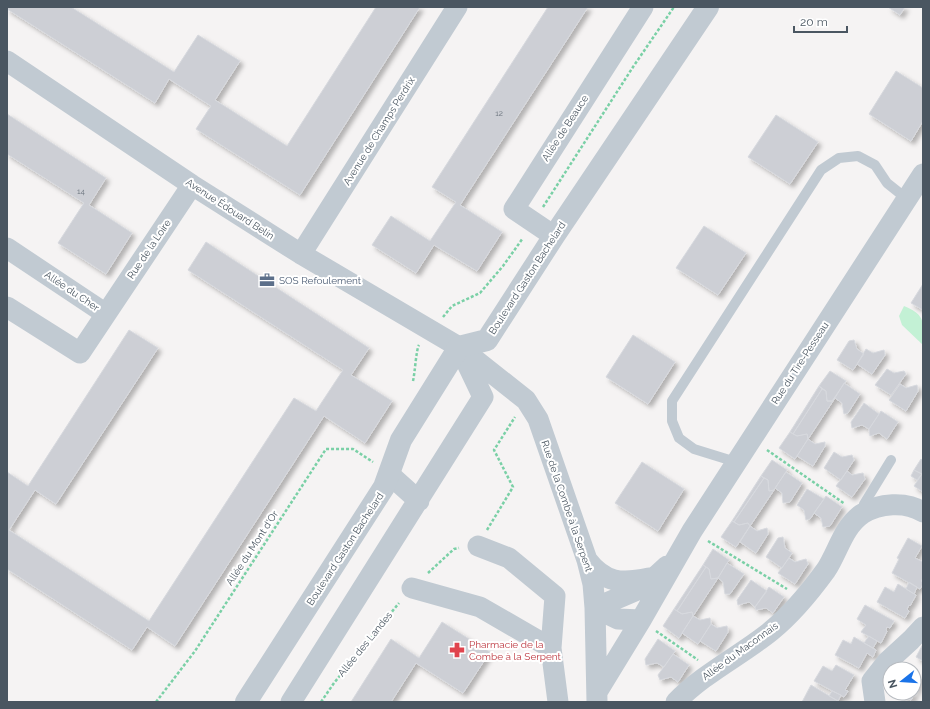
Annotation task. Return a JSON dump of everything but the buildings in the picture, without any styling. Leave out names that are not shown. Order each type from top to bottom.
[{"type":"street","name":"Avenue de Champs Perdrix","points":[[301,254],[457,7]]},
{"type":"street","name":"Allée de Beauce","points":[[554,236],[514,208],[643,7]]},
{"type":"street","name":"Boulevard Gaston Bachelard","points":[[246,702],[384,487],[382,469],[459,347],[487,340],[554,236],[708,7]]},
{"type":"street","name":"Avenue Édouard Belin","points":[[7,61],[192,185],[301,254],[459,347]]},
{"type":"street","name":"Rue du Tire-Pesseau","points":[[597,697],[692,531],[923,174]]},
{"type":"street","name":"Rue de la Loire","points":[[106,314],[192,185]]},
{"type":"street","name":"Allée du Cher","points":[[7,248],[106,314],[80,353],[10,314]]},
{"type":"street","name":"Rue de la Combe à la Serpent","points":[[459,347],[526,400],[538,419],[587,560],[593,584],[597,697]]},
{"type":"street","points":[[291,702],[484,397],[459,347]]},
{"type":"street","points":[[382,469],[419,500]]},
{"type":"street","points":[[863,514],[882,507],[896,505],[914,507],[923,512]]},
{"type":"street","name":"Allée du Maconnais","points":[[676,702],[690,688],[772,630],[804,599],[827,569],[848,530],[863,514]]},
{"type":"street","points":[[478,546],[509,558],[555,596],[551,648],[558,702]]},
{"type":"street","name":"Rue du Tire-Pesseau","points":[[595,608],[636,590],[655,577],[680,554]]},
{"type":"street","points":[[587,560],[593,568],[604,577],[618,582],[632,582],[655,577]]},
{"type":"street","points":[[412,588],[480,607],[551,648]]},
{"type":"street","points":[[595,608],[618,619],[641,620]]},
{"type":"street","points":[[874,702],[872,681],[887,662],[923,627]]},
{"type":"lane","points":[[736,462],[694,448],[679,438],[672,421],[672,401],[821,170],[839,158],[858,156],[875,165],[887,183],[907,199]]},
{"type":"lane","points":[[863,514],[864,504],[891,460]]},
{"type":"path","points":[[478,546],[513,487],[494,450],[526,400]]},
{"type":"path","points":[[751,438],[851,509],[863,514]]},
{"type":"path","name":"Allée du Mont d'Or","points":[[156,702],[195,650],[326,449],[352,449],[382,469]]},
{"type":"path","points":[[692,531],[804,599]]},
{"type":"path","name":"Allée des Landes","points":[[320,702],[334,682],[412,588],[454,549],[478,546]]},
{"type":"path","points":[[641,620],[713,671]]},
{"type":"green space","points":[[904,306],[917,313],[922,321],[923,345],[902,325],[899,316]]},
{"type":"place","name":"SOS Refoulement","points":[[267,280]]},
{"type":"place","name":"Pharmacie de la Combe à la Serpent","points":[[457,650]]}]
